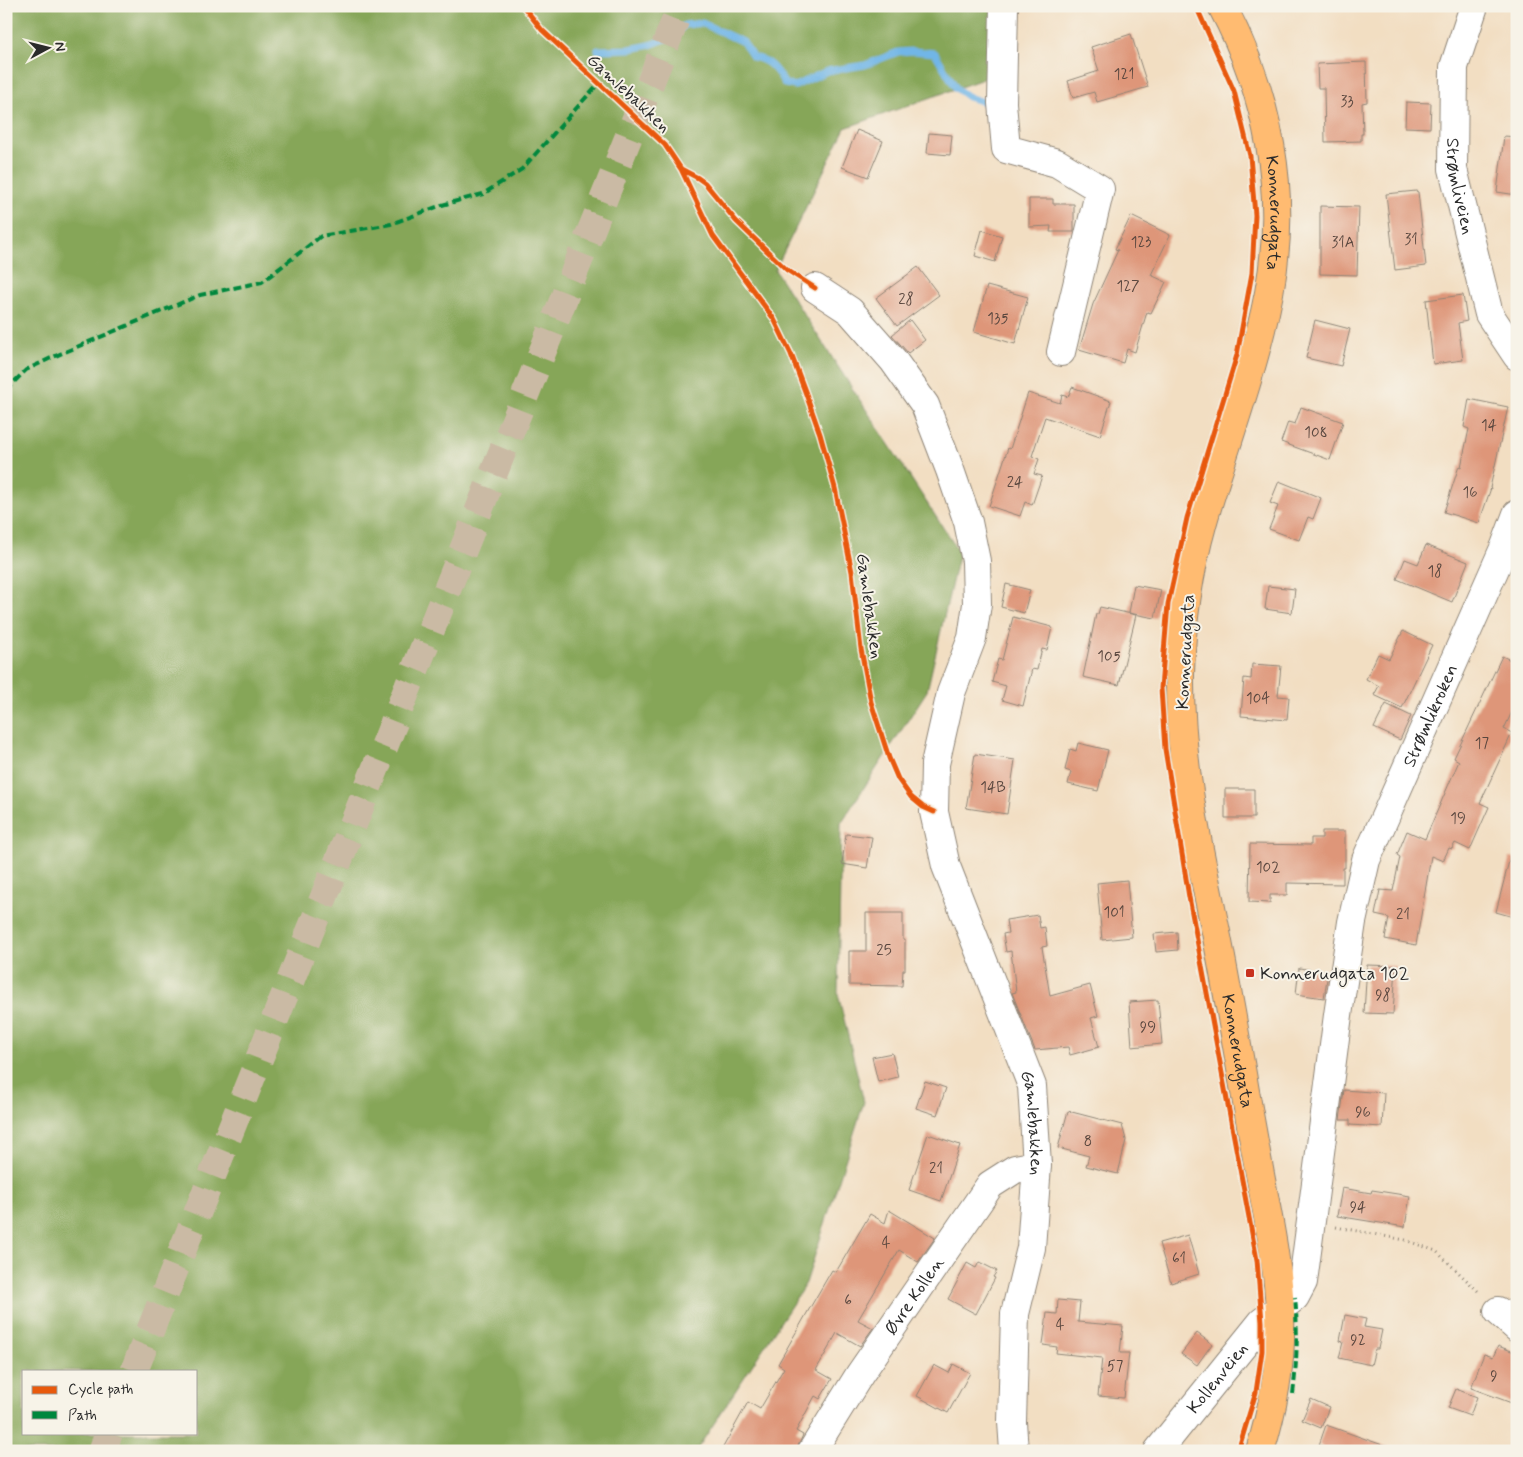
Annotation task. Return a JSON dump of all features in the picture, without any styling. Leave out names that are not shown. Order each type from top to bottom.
[{"type":"main road","name":"Konnerudgata","points":[[1222,6],[1245,55],[1265,117],[1272,152],[1275,181],[1275,248],[1270,290],[1260,332],[1202,525],[1189,585],[1181,651],[1181,714],[1190,809],[1218,942],[1273,1251],[1280,1310],[1278,1365],[1269,1422],[1260,1451]]},
{"type":"street","points":[[1004,6],[1002,104],[1006,149],[1057,163],[1100,189],[1061,352]]},
{"type":"street","name":"Strømliveien","points":[[1474,6],[1454,67],[1453,169],[1489,314],[1517,356]]},
{"type":"street","name":"Gamlebakken","points":[[815,288],[850,311],[893,360],[924,406],[950,470],[968,522],[976,561],[977,604],[972,638],[951,693],[935,764],[934,812],[946,866],[1032,1086],[1038,1165],[1031,1248],[1015,1314],[1012,1422],[1014,1451]]},
{"type":"street","name":"Strømlikroken","points":[[1311,1222],[1352,922],[1366,860],[1502,555],[1517,514]]},
{"type":"street","name":"Øvre Kollen","points":[[812,1451],[860,1374],[990,1185],[1015,1169],[1038,1165]]},
{"type":"street","points":[[1280,1310],[1296,1297],[1303,1282],[1311,1222]]},
{"type":"street","name":"Kollenveien","points":[[1158,1451],[1262,1322],[1280,1310]]},
{"type":"path","points":[[1311,1222],[1405,1240],[1436,1251],[1508,1320]]},
{"type":"green space","points":[[6,6],[999,6],[997,74],[845,128],[775,270],[959,552],[927,691],[841,823],[838,994],[864,1102],[806,1283],[696,1451],[6,1451]]},
{"type":"building","points":[[1131,34],[1148,87],[1097,102],[1094,92],[1073,98],[1068,81],[1099,71],[1091,47]]},
{"type":"building","points":[[1366,62],[1367,102],[1362,103],[1363,134],[1361,134],[1361,141],[1325,142],[1324,88],[1318,88],[1317,64]]},
{"type":"building","points":[[1406,102],[1431,103],[1430,128],[1405,127]]},
{"type":"building","points":[[857,130],[883,141],[868,177],[842,167]]},
{"type":"building","points":[[929,133],[952,135],[950,155],[927,153]]},
{"type":"building","points":[[1504,136],[1517,137],[1517,195],[1497,192]]},
{"type":"building","points":[[1418,192],[1426,266],[1395,270],[1386,194]]},
{"type":"building","points":[[1029,199],[1053,199],[1053,204],[1074,204],[1074,232],[1050,232],[1051,226],[1029,227]]},
{"type":"building","points":[[1320,206],[1359,207],[1357,275],[1320,274]]},
{"type":"building","points":[[1131,216],[1170,235],[1151,275],[1166,282],[1151,313],[1147,312],[1135,352],[1127,349],[1123,363],[1079,350],[1093,304],[1118,250],[1115,249]]},
{"type":"building","points":[[982,230],[1002,236],[995,262],[975,256]]},
{"type":"building","points":[[918,267],[939,295],[897,326],[876,298]]},
{"type":"building","points":[[987,286],[1028,297],[1015,344],[974,332]]},
{"type":"building","points":[[1463,295],[1467,321],[1458,323],[1463,360],[1433,364],[1426,300]]},
{"type":"building","points":[[910,320],[925,340],[908,353],[892,335]]},
{"type":"building","points":[[1315,320],[1350,329],[1341,366],[1306,358]]},
{"type":"building","points":[[1072,387],[1111,401],[1100,436],[1045,417],[1032,456],[1039,459],[1034,474],[1042,476],[1032,505],[1025,502],[1020,516],[989,506],[1028,393],[1060,403],[1062,395],[1068,397]]},
{"type":"building","points":[[1469,399],[1508,407],[1491,488],[1479,523],[1444,512],[1459,466],[1461,467],[1469,429],[1464,427]]},
{"type":"building","points":[[1301,407],[1343,422],[1330,460],[1281,442],[1288,422],[1295,424]]},
{"type":"building","points":[[1279,481],[1321,498],[1313,519],[1308,517],[1299,540],[1269,529],[1278,506],[1270,503]]},
{"type":"building","points":[[1426,545],[1468,562],[1452,602],[1397,579],[1405,559],[1418,564]]},
{"type":"building","points":[[1006,584],[1030,590],[1024,613],[1001,607]]},
{"type":"building","points":[[1134,585],[1161,590],[1155,618],[1129,613]]},
{"type":"building","points":[[1268,586],[1295,589],[1292,613],[1265,609]]},
{"type":"building","points":[[1100,607],[1136,615],[1119,685],[1083,677],[1096,614],[1098,614]]},
{"type":"building","points":[[1013,617],[1052,627],[1047,650],[1042,649],[1037,670],[1032,669],[1023,706],[1002,700],[1006,686],[992,682],[998,659],[1002,660]]},
{"type":"building","points":[[1403,631],[1432,645],[1402,708],[1374,695],[1379,686],[1366,679],[1378,654],[1389,659]]},
{"type":"building","points":[[1502,656],[1517,663],[1517,701],[1504,729],[1512,733],[1480,803],[1489,807],[1470,850],[1455,843],[1452,849],[1449,848],[1443,861],[1431,856],[1416,945],[1385,939],[1389,918],[1375,915],[1380,890],[1393,891],[1400,857],[1397,855],[1407,831],[1425,839],[1459,761],[1454,758]]},
{"type":"building","points":[[1252,664],[1281,666],[1278,696],[1289,697],[1287,720],[1241,716],[1244,678],[1251,679]]},
{"type":"building","points":[[1386,704],[1411,716],[1400,740],[1374,728]]},
{"type":"building","points":[[1078,743],[1108,750],[1098,791],[1068,784],[1071,772],[1065,770],[1070,749],[1076,751]]},
{"type":"building","points":[[975,754],[1015,760],[1007,814],[966,808]]},
{"type":"building","points":[[1225,789],[1254,789],[1254,818],[1225,818]]},
{"type":"building","points":[[1322,831],[1345,831],[1343,884],[1287,883],[1287,895],[1270,895],[1270,903],[1249,902],[1250,844],[1311,845],[1311,838],[1322,838]]},
{"type":"building","points":[[846,834],[872,837],[867,868],[842,864]]},
{"type":"building","points":[[1510,857],[1517,858],[1517,918],[1496,912]]},
{"type":"building","points":[[1127,880],[1132,937],[1102,940],[1097,883]]},
{"type":"building","points":[[866,913],[903,913],[905,970],[903,970],[902,986],[849,985],[849,951],[866,951]]},
{"type":"building","points":[[1038,915],[1040,928],[1045,927],[1047,946],[1042,947],[1050,996],[1090,985],[1098,1016],[1091,1018],[1099,1047],[1070,1055],[1068,1047],[1035,1050],[1012,993],[1016,992],[1011,951],[1006,952],[1003,934],[1008,933],[1006,920]]},
{"type":"building","points":[[1177,932],[1178,950],[1156,952],[1154,934]]},
{"type":"building","points":[[1367,965],[1396,966],[1393,1014],[1364,1013]]},
{"type":"building","points":[[1299,968],[1328,972],[1324,998],[1296,994]]},
{"type":"building","points":[[1158,1000],[1162,1044],[1132,1047],[1129,1002]]},
{"type":"building","points":[[892,1053],[898,1077],[878,1082],[872,1057]]},
{"type":"building","points":[[925,1081],[946,1088],[937,1115],[916,1108]]},
{"type":"building","points":[[1344,1090],[1384,1093],[1382,1127],[1350,1125],[1350,1120],[1340,1120]]},
{"type":"building","points":[[1068,1111],[1122,1125],[1126,1140],[1118,1174],[1086,1166],[1089,1156],[1058,1148]]},
{"type":"building","points":[[928,1134],[960,1145],[941,1201],[909,1190]]},
{"type":"building","points":[[1342,1188],[1371,1193],[1372,1190],[1410,1196],[1405,1227],[1337,1216]]},
{"type":"building","points":[[889,1210],[935,1238],[918,1262],[899,1250],[858,1320],[873,1328],[860,1346],[837,1333],[816,1370],[832,1379],[820,1399],[815,1396],[796,1431],[803,1435],[796,1451],[721,1451],[748,1402],[760,1409],[784,1368],[778,1364],[832,1270],[836,1272],[870,1214],[885,1223]]},
{"type":"building","points":[[1188,1235],[1199,1274],[1171,1283],[1159,1243]]},
{"type":"building","points":[[979,1262],[997,1271],[976,1314],[948,1299],[967,1263],[976,1268]]},
{"type":"building","points":[[1058,1300],[1080,1302],[1078,1322],[1123,1326],[1120,1353],[1129,1353],[1124,1398],[1098,1396],[1102,1358],[1056,1353],[1057,1347],[1043,1345],[1047,1313],[1057,1314]]},
{"type":"building","points":[[1345,1315],[1366,1319],[1364,1327],[1382,1330],[1378,1349],[1375,1349],[1371,1365],[1339,1358],[1343,1342],[1340,1341]]},
{"type":"building","points":[[1197,1333],[1212,1344],[1197,1365],[1181,1354]]},
{"type":"building","points":[[1498,1346],[1517,1353],[1517,1405],[1471,1388],[1484,1354],[1493,1357]]},
{"type":"building","points":[[953,1364],[970,1373],[948,1413],[917,1396],[934,1365],[949,1373]]},
{"type":"building","points":[[1456,1389],[1477,1397],[1470,1416],[1448,1408]]},
{"type":"building","points":[[1311,1399],[1329,1407],[1321,1428],[1302,1420]]},
{"type":"building","points":[[1326,1425],[1391,1448],[1390,1451],[1320,1451],[1322,1446],[1319,1445]]},
{"type":"waterway","points":[[598,50],[630,49],[650,45],[670,37],[685,25],[702,23],[743,42],[753,57],[768,63],[785,84],[795,86],[827,71],[865,65],[898,52],[935,53],[956,88],[968,97],[990,104]]},
{"type":"tunnel","points":[[134,1370],[681,6]]},
{"type":"tunnel","points":[[102,1451],[109,1434]]},
{"type":"marked path","points":[[6,390],[26,370],[53,357],[200,295],[262,282],[321,236],[391,224],[442,205],[483,194],[522,169],[598,84]]},
{"type":"marked path","points":[[1293,1394],[1297,1345],[1295,1297]]},
{"type":"cycle path","points":[[523,6],[542,30],[665,145],[681,169],[713,236],[774,319],[791,354],[806,394],[820,434],[835,488],[852,572],[861,649],[871,702],[889,758],[898,779],[911,797],[923,807],[934,812]]},
{"type":"cycle path","points":[[1196,6],[1234,91],[1250,156],[1255,215],[1252,273],[1237,355],[1187,518],[1168,604],[1161,688],[1165,749],[1189,897],[1257,1260],[1262,1322],[1262,1351],[1256,1392],[1238,1451]]},
{"type":"cycle path","points":[[681,169],[705,183],[736,221],[787,270],[815,288]]},
{"type":"place","name":"Konnerudgata 102","points":[[1250,973]]}]
